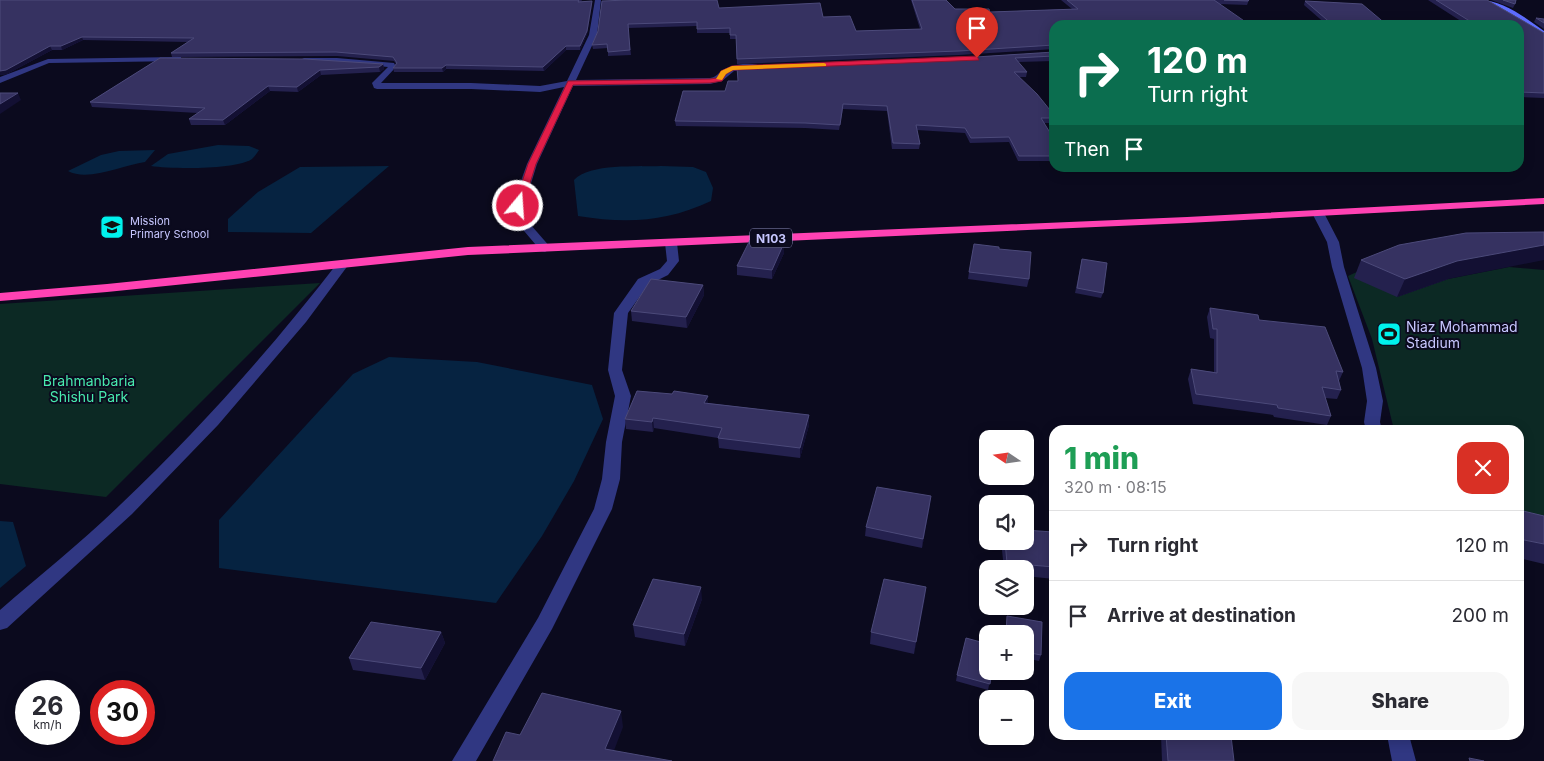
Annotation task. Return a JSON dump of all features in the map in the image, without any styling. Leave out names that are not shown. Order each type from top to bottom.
[{"type":"highway","name":"N103","points":[[0,297],[468,251],[1544,201]]},
{"type":"street","points":[[545,248],[525,225],[518,206],[532,164],[593,35],[598,0]]},
{"type":"street","points":[[1482,0],[1510,11],[1523,20]]},
{"type":"street","points":[[1524,20],[1544,34]]},
{"type":"street","points":[[0,80],[10,78],[36,64],[48,61],[187,59]]},
{"type":"street","points":[[290,59],[337,60],[391,65],[392,67],[384,78],[376,83],[377,86],[464,86],[540,89],[570,83],[710,81],[719,79],[732,68],[769,67]]},
{"type":"street","points":[[1318,213],[1333,242],[1338,267],[1369,368],[1375,401],[1373,425]]},
{"type":"street","points":[[464,761],[545,623],[603,508],[611,479],[614,442],[623,396],[615,370],[620,313],[643,282],[664,272],[673,261],[671,243]]},
{"type":"street","points":[[0,622],[126,510],[212,422],[301,318],[343,264]]},
{"type":"street","points":[[1399,740],[1404,761]]},
{"type":"green space","points":[[1499,250],[1397,297],[1448,279],[1509,267],[1544,270],[1544,535],[1524,530],[1524,425],[1393,425],[1372,339],[1348,276],[1370,266]]},
{"type":"green space","name":"Brahmanbaria Shishu Park","points":[[320,283],[106,497],[0,484],[0,304]]},
{"type":"water","points":[[218,145],[249,146],[259,150],[252,159],[244,163],[232,165],[188,168],[151,166],[168,154]]},
{"type":"water","points":[[155,150],[145,162],[106,172],[85,175],[68,171],[101,155],[119,151]]},
{"type":"water","points":[[389,166],[311,233],[228,232],[228,219],[258,192],[300,167]]},
{"type":"water","points":[[693,167],[706,172],[713,188],[711,201],[678,213],[646,219],[613,220],[578,216],[574,180],[581,175],[602,168]]},
{"type":"water","points":[[389,357],[477,362],[592,385],[603,419],[574,481],[542,536],[496,603],[219,568],[219,520],[353,374]]},
{"type":"water","points":[[0,521],[13,522],[26,566],[0,588]]},
{"type":"building","points":[[0,0],[592,1],[587,31],[580,46],[566,46],[543,67],[446,65],[442,68],[393,68],[397,63],[393,57],[336,52],[171,53],[194,38],[82,37],[61,46],[50,46],[6,70],[0,71]]},
{"type":"building","points":[[717,0],[719,8],[820,3],[823,17],[850,16],[856,31],[922,29],[912,0],[946,0],[955,9],[989,9],[990,12],[1078,9],[1067,0],[1214,0],[1243,20],[1049,20],[1049,45],[959,51],[737,59],[736,35],[730,35],[730,28],[697,29],[697,22],[628,24],[630,50],[608,52],[607,44],[592,45],[598,31],[602,1]]},
{"type":"building","points":[[1436,0],[1487,0],[1522,20],[1468,20]]},
{"type":"building","points":[[1503,0],[1516,0],[1515,4]]},
{"type":"building","points":[[1305,1],[1362,4],[1381,20],[1327,20]]},
{"type":"building","points":[[1536,18],[1544,19],[1544,23]]},
{"type":"building","points":[[1524,21],[1544,33],[1544,93],[1524,92]]},
{"type":"building","points":[[1049,52],[1049,56],[1015,58],[1027,72],[1014,72],[1037,94],[1049,109],[1049,118],[1041,118],[1049,131],[1049,156],[1019,156],[1009,137],[971,138],[965,128],[916,125],[920,144],[893,143],[887,106],[843,104],[840,125],[675,121],[683,91],[725,91],[728,81],[738,81],[737,67]]},
{"type":"building","points":[[160,58],[305,59],[383,64],[379,67],[320,70],[297,87],[268,86],[223,120],[189,119],[205,108],[90,102]]},
{"type":"building","points":[[0,93],[18,93],[0,104]]},
{"type":"building","points":[[1544,232],[1544,245],[1457,261],[1405,279],[1361,260],[1399,245],[1466,233]]},
{"type":"building","points":[[750,240],[784,243],[772,270],[737,266]]},
{"type":"building","points":[[974,244],[1031,252],[1029,279],[969,272]]},
{"type":"building","points":[[1082,259],[1107,263],[1103,293],[1077,288]]},
{"type":"building","points":[[651,279],[703,285],[686,317],[631,311]]},
{"type":"building","points":[[1210,308],[1258,315],[1259,320],[1325,327],[1343,372],[1336,371],[1341,390],[1322,387],[1331,416],[1278,408],[1277,405],[1196,394],[1191,369],[1217,373],[1217,329],[1213,329]]},
{"type":"building","points":[[637,391],[672,394],[674,391],[708,396],[704,403],[809,415],[800,448],[718,438],[722,428],[653,418],[652,422],[625,419]]},
{"type":"building","points":[[877,487],[931,496],[923,539],[866,527]]},
{"type":"building","points":[[1524,511],[1544,516],[1544,544],[1524,540]]},
{"type":"building","points":[[1034,531],[1049,532],[1049,567],[1034,565],[1034,560],[1007,560],[1006,550],[1034,550]]},
{"type":"building","points":[[653,579],[701,587],[684,634],[633,625]]},
{"type":"building","points":[[884,579],[926,587],[916,642],[871,632]]},
{"type":"building","points":[[1007,616],[1042,622],[1041,655],[1034,654],[1034,625],[1006,625]]},
{"type":"building","points":[[371,622],[441,632],[421,668],[349,658]]},
{"type":"building","points":[[966,638],[979,642],[979,680],[991,680],[990,684],[957,675]]},
{"type":"building","points":[[542,693],[621,711],[605,749],[672,761],[493,761],[506,732],[520,735]]},
{"type":"building","points":[[1166,740],[1231,740],[1234,761],[1168,761]]},
{"type":"building","points":[[1469,758],[1484,761],[1470,761]]},
{"type":"slow traffic","points":[[720,79],[727,70],[732,68],[824,65]]},
{"type":"place","name":"Mission Primary School","points":[[112,227]]},
{"type":"place","name":"Niaz Mohammad Stadium","points":[[1389,334]]},
{"type":"route","points":[[518,206],[532,164],[570,83],[715,81],[732,68],[977,58]]}]
